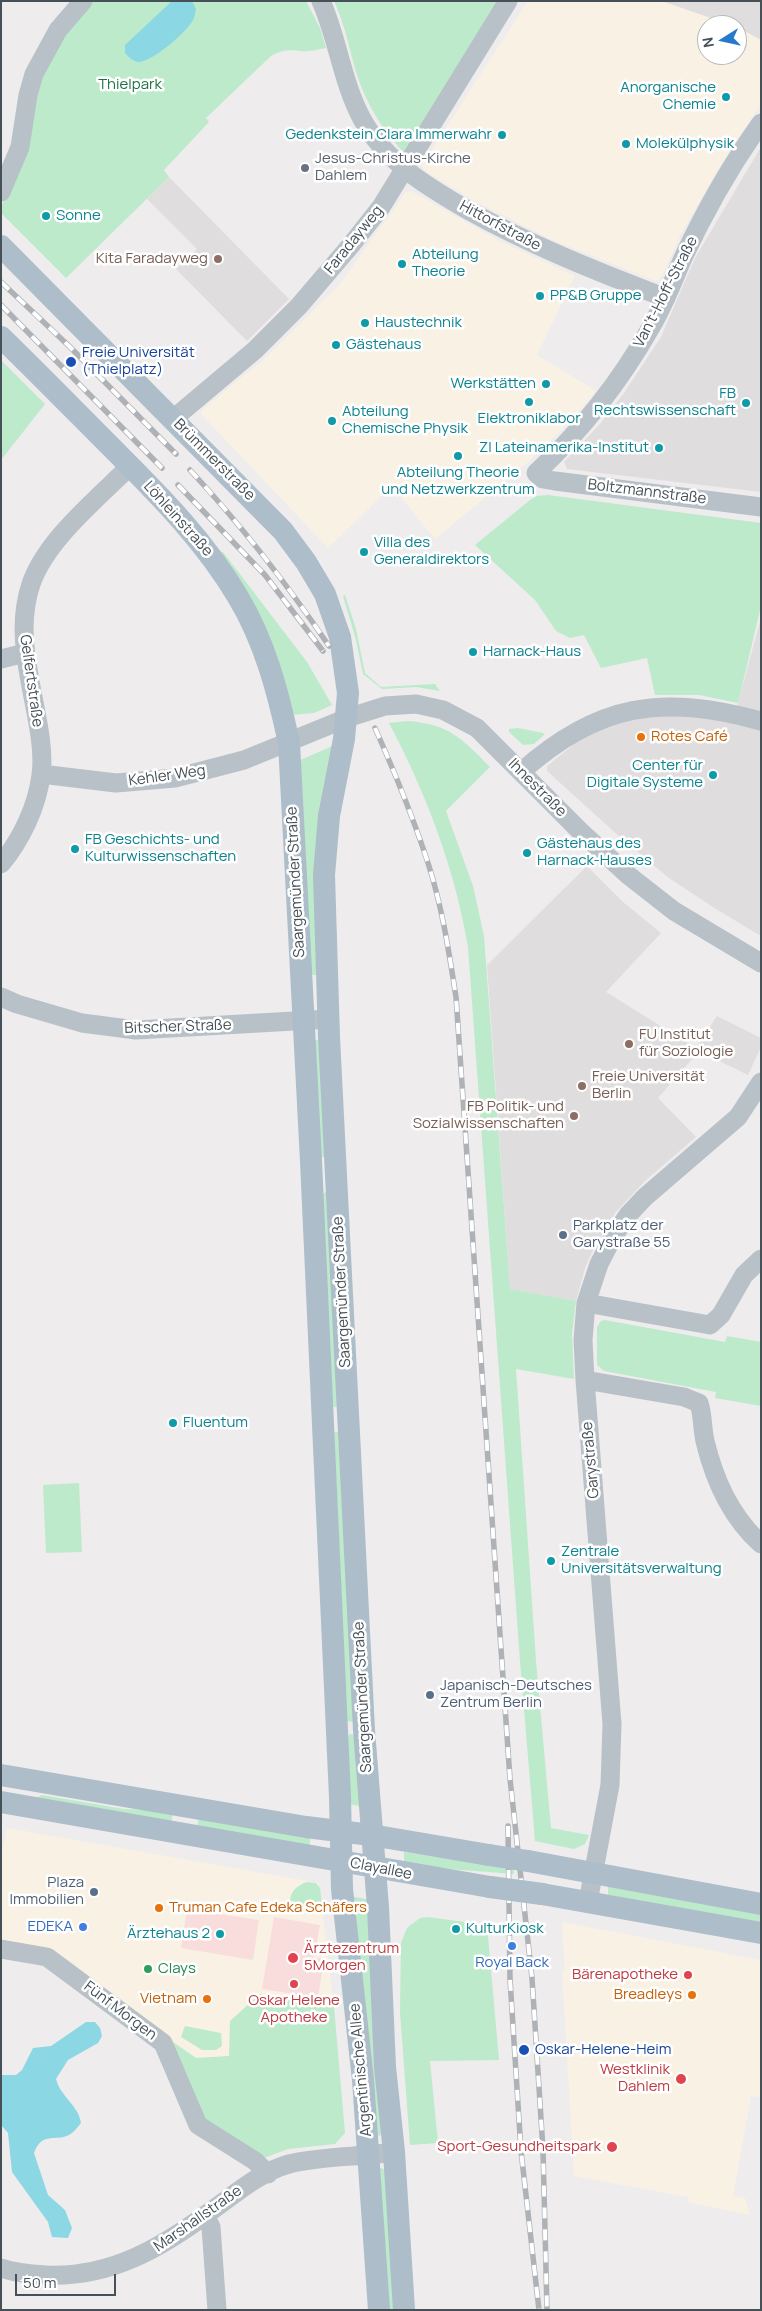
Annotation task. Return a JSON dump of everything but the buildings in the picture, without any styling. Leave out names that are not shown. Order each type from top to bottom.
[{"type":"main road","name":"Brümmerstraße","points":[[1,246],[283,532],[306,562],[325,594],[335,621],[345,662],[348,693],[347,718]]},
{"type":"main road","name":"Löhleinstraße","points":[[1,337],[186,524],[208,552],[239,598],[254,628],[269,666],[289,743]]},
{"type":"main road","name":"Saargemünder Straße","points":[[347,718],[329,816],[324,867],[329,1019],[364,1721],[375,1868]]},
{"type":"main road","name":"Saargemünder Straße","points":[[289,743],[304,1021],[341,1831]]},
{"type":"main road","name":"Clayallee","points":[[1,1775],[306,1827],[372,1835],[538,1863],[761,1904]]},
{"type":"main road","name":"Clayallee","points":[[1,1802],[490,1888],[542,1894],[761,1933]]},
{"type":"main road","name":"Argentinische Allee","points":[[341,1831],[342,1895],[363,2080],[379,2310]]},
{"type":"main road","name":"Argentinische Allee","points":[[375,1868],[385,2068],[394,2152],[404,2310]]},
{"type":"street","points":[[1,192],[20,147],[28,95],[34,74],[58,30],[82,1]]},
{"type":"street","name":"Hittorfstraße","points":[[321,1],[330,22],[350,93],[362,120],[382,147],[404,170],[465,208],[540,248],[666,298]]},
{"type":"street","name":"Faradayweg","points":[[173,419],[255,350],[299,306],[381,208],[508,1]]},
{"type":"street","name":"Van't-Hoff-Straße","points":[[536,473],[609,392],[651,327],[684,257],[721,186],[744,146],[761,123]]},
{"type":"street","name":"Gelfertstraße","points":[[1,864],[22,834],[42,774],[39,728],[25,653],[23,616],[31,584],[42,560],[61,535],[130,466]]},
{"type":"street","name":"Boltzmannstraße","points":[[536,473],[543,479],[555,481],[761,507]]},
{"type":"street","points":[[1,659],[25,653]]},
{"type":"street","name":"Ihnestraße","points":[[289,743],[347,718],[392,705],[416,704],[443,710],[477,728],[580,831],[628,875],[674,911],[761,963]]},
{"type":"street","points":[[521,772],[560,739],[581,727],[609,716],[640,709],[674,706],[706,709],[761,721]]},
{"type":"street","name":"Kehler Weg","points":[[42,774],[116,783],[175,778],[219,768],[289,743]]},
{"type":"street","name":"Bitscher Straße","points":[[1,997],[17,1004],[82,1023],[136,1030],[329,1019]]},
{"type":"street","name":"Garystraße","points":[[588,1902],[610,1785],[612,1724],[585,1380],[583,1340],[586,1303],[599,1264],[613,1237],[628,1215],[656,1186],[738,1117],[761,1082]]},
{"type":"street","points":[[586,1303],[710,1325],[721,1314],[744,1275],[761,1258]]},
{"type":"street","points":[[585,1380],[684,1397],[699,1402],[705,1439],[714,1472],[743,1527],[761,1544]]},
{"type":"street","name":"Fünf Morgen","points":[[1,1949],[47,1957],[163,2043],[198,2125],[256,2161],[268,2174]]},
{"type":"street","name":"Marshallstraße","points":[[1,2268],[22,2274],[63,2276],[109,2269],[148,2253],[205,2216],[251,2182],[288,2164],[394,2152]]},
{"type":"street","points":[[205,2216],[211,2227],[217,2310]]},
{"type":"shaded area","points":[[528,1],[662,1],[702,15],[697,15],[697,65],[747,65],[747,32],[761,40],[761,104],[718,169],[681,234],[661,278],[656,281],[550,239],[469,198],[424,170],[422,165]]},
{"type":"shaded area","points":[[662,1],[761,1],[761,40],[747,32],[747,15],[702,15]]},
{"type":"shaded area","points":[[761,147],[761,492],[567,469],[564,462],[600,424],[624,393],[661,337],[695,258]]},
{"type":"shaded area","name":"Kita Faradayweg","points":[[169,177],[289,299],[247,341],[176,269],[197,249],[147,199]]},
{"type":"shaded area","points":[[411,191],[499,241],[575,276],[537,355],[596,391],[573,419],[528,462],[435,539],[392,486],[328,548],[201,414],[203,409],[262,361],[340,284],[406,192]]},
{"type":"shaded area","points":[[761,618],[761,936],[669,878],[621,838],[547,771],[547,766],[573,745],[575,739],[630,717],[678,713],[733,721]]},
{"type":"shaded area","name":"Freie Universität Berlin","points":[[587,866],[623,902],[661,933],[606,992],[696,1048],[717,1016],[761,1038],[761,1047],[748,1075],[699,1051],[658,1098],[696,1137],[646,1180],[615,1213],[592,1252],[585,1268],[576,1301],[510,1289],[487,965]]},
{"type":"shaded area","points":[[7,1828],[319,1883],[334,2007],[260,1994],[230,2021],[230,2056],[196,2058],[49,1951],[1,1943],[1,1858]]},
{"type":"shaded area","name":"Ärztehaus 2","points":[[187,1909],[259,1920],[253,1960],[181,1948]]},
{"type":"shaded area","name":"Ärztezentrum 5Morgen","points":[[274,1917],[320,1925],[314,1957],[324,1959],[318,1998],[262,1989]]},
{"type":"shaded area","points":[[562,1922],[761,1960],[761,2097],[751,2096],[733,2196],[745,2198],[750,2215],[688,2202],[688,2197],[574,2176],[562,1971],[565,1971]]},
{"type":"green space","name":"Thielpark","points":[[92,1],[306,1],[320,28],[326,48],[279,52],[271,56],[206,118],[209,122],[164,170],[169,177],[66,278],[1,213],[1,207],[10,187],[35,95],[49,57],[81,12]]},
{"type":"green space","points":[[334,1],[502,1],[406,155],[383,127],[370,106],[360,84],[341,18]]},
{"type":"green space","points":[[1,360],[45,404],[1,460]]},
{"type":"green space","points":[[548,495],[761,523],[761,606],[738,703],[699,695],[655,695],[647,658],[601,668],[584,635],[570,638],[556,631],[535,600],[475,545],[530,500],[537,496]]},
{"type":"green space","points":[[223,552],[307,662],[332,705],[314,713],[291,715],[220,553]]},
{"type":"green space","points":[[345,595],[356,629],[365,673],[381,687],[435,684],[440,691],[416,687],[382,689],[363,674],[356,640],[343,596]]},
{"type":"green space","points":[[408,721],[435,726],[454,735],[471,748],[490,767],[446,811],[473,886],[484,936],[510,1289],[576,1301],[572,1334],[574,1379],[516,1369],[536,1661],[551,1828],[589,1835],[585,1844],[574,1849],[535,1841],[520,1661],[468,947],[455,889],[438,832],[415,777],[389,723]]},
{"type":"green space","points":[[518,728],[545,734],[534,744],[523,745],[509,732],[509,729]]},
{"type":"green space","points":[[335,745],[320,975],[309,975],[298,761]]},
{"type":"green space","points":[[312,1040],[323,1040],[328,1157],[318,1157]]},
{"type":"green space","points":[[326,1192],[339,1407],[332,1407],[322,1194]]},
{"type":"green space","points":[[605,1320],[725,1342],[727,1336],[761,1342],[761,1406],[715,1398],[716,1392],[604,1371],[597,1365],[597,1327],[601,1321]]},
{"type":"green space","points":[[334,1432],[338,1432],[355,1720],[352,1722],[347,1721]]},
{"type":"green space","points":[[79,1483],[82,1552],[46,1553],[43,1485]]},
{"type":"green space","points":[[350,1734],[354,1735],[360,1806],[349,1804],[347,1737]]},
{"type":"green space","points":[[42,1795],[124,1809],[173,1811],[171,1823],[36,1798]]},
{"type":"green space","points":[[199,1816],[310,1836],[310,1847],[197,1828]]},
{"type":"green space","points":[[404,1852],[514,1869],[514,1874],[404,1863]]},
{"type":"green space","points":[[307,1882],[316,1883],[320,1888],[322,1905],[311,1911],[297,1912],[290,1905],[292,1893],[300,1885]]},
{"type":"green space","points":[[608,1886],[761,1914],[761,1923],[608,1895]]},
{"type":"green space","points":[[351,1896],[370,1900],[383,2134],[379,2136],[377,2135]]},
{"type":"green space","points":[[427,1917],[487,1925],[499,2060],[430,2061],[438,2143],[410,2145],[400,2012],[401,1943],[407,1928],[420,1918]]},
{"type":"green space","points":[[260,1994],[334,2007],[345,2133],[335,2144],[288,2149],[264,2158],[207,2124],[170,2040],[196,2058],[229,2056],[230,2021]]},
{"type":"green space","points":[[185,2026],[221,2033],[222,2046],[216,2050],[202,2050],[181,2037]]},
{"type":"green space","points":[[379,2169],[386,2170],[397,2310],[387,2310]]},
{"type":"water","points":[[172,1],[192,1],[196,9],[195,16],[189,26],[168,46],[152,57],[138,62],[132,60],[125,53],[125,45]]},
{"type":"water","points":[[86,2022],[95,2022],[100,2028],[102,2036],[98,2043],[68,2060],[56,2079],[61,2091],[77,2111],[81,2123],[69,2135],[45,2139],[37,2146],[34,2153],[48,2195],[65,2210],[72,2228],[68,2238],[52,2237],[48,2222],[12,2172],[8,2133],[1,2125],[1,2075],[16,2075],[22,2070],[33,2048],[51,2046]]},
{"type":"railway","points":[[1,282],[70,347],[176,454]]},
{"type":"railway","points":[[1,305],[162,468]]},
{"type":"railway","points":[[190,470],[228,512],[263,556],[329,646]]},
{"type":"railway","points":[[178,485],[265,575],[323,651]]},
{"type":"railway","points":[[375,728],[397,778],[433,879],[445,929],[456,997],[510,1779],[532,1978],[543,2150],[547,2310]]},
{"type":"railway","points":[[508,1826],[510,1979],[521,2151],[539,2310]]},
{"type":"place","name":"Anorganische Chemie","points":[[726,97]]},
{"type":"place","name":"Gedenkstein Clara Immerwahr","points":[[502,135]]},
{"type":"place","name":"Molekülphysik","points":[[626,144]]},
{"type":"place","name":"Jesus-Christus-Kirche Dahlem","points":[[305,168]]},
{"type":"place","name":"Sonne","points":[[46,216]]},
{"type":"place","name":"Kita Faradayweg","points":[[218,259]]},
{"type":"place","name":"Abteilung Theorie","points":[[402,264]]},
{"type":"place","name":"PP&B Gruppe","points":[[540,296]]},
{"type":"place","name":"Haustechnik","points":[[365,323]]},
{"type":"place","name":"Gästehaus","points":[[336,345]]},
{"type":"place","name":"Freie Universität (Thielplatz)","points":[[71,362]]},
{"type":"place","name":"Werkstätten","points":[[546,384]]},
{"type":"place","name":"Elektroniklabor","points":[[529,402]]},
{"type":"place","name":"FB Rechtswissenschaft","points":[[746,403]]},
{"type":"place","name":"Abteilung Chemische Physik","points":[[332,421]]},
{"type":"place","name":"ZI Lateinamerika-Institut","points":[[659,448]]},
{"type":"place","name":"Abteilung Theorie und Netzwerkzentrum","points":[[458,456]]},
{"type":"place","name":"Villa des Generaldirektors","points":[[364,552]]},
{"type":"place","name":"Harnack-Haus","points":[[473,652]]},
{"type":"place","name":"Rotes Café","points":[[641,737]]},
{"type":"place","name":"Center für Digitale Systeme","points":[[713,775]]},
{"type":"place","name":"FB Geschichts- und Kulturwissenschaften","points":[[75,849]]},
{"type":"place","name":"Gästehaus des Harnack-Hauses","points":[[527,853]]},
{"type":"place","name":"FU Institut für Soziologie","points":[[629,1044]]},
{"type":"place","name":"Freie Universität Berlin","points":[[582,1086]]},
{"type":"place","name":"FB Politik- und Sozialwissenschaften","points":[[574,1116]]},
{"type":"place","name":"Parkplatz der Garystraße 55","points":[[563,1235]]},
{"type":"place","name":"Fluentum","points":[[173,1423]]},
{"type":"place","name":"Zentrale Universitätsverwaltung","points":[[551,1561]]},
{"type":"place","name":"Japanisch-Deutsches Zentrum Berlin","points":[[430,1695]]},
{"type":"place","name":"Plaza Immobilien","points":[[94,1892]]},
{"type":"place","name":"Truman Cafe Edeka Schäfers","points":[[159,1908]]},
{"type":"place","name":"EDEKA","points":[[83,1927]]},
{"type":"place","name":"KulturKiosk","points":[[456,1929]]},
{"type":"place","name":"Ärztehaus 2","points":[[220,1934]]},
{"type":"place","name":"Royal Back","points":[[512,1946]]},
{"type":"place","name":"Ärztezentrum 5Morgen","points":[[293,1958]]},
{"type":"place","name":"Clays","points":[[148,1969]]},
{"type":"place","name":"Bärenapotheke","points":[[688,1975]]},
{"type":"place","name":"Oskar Helene Apotheke","points":[[294,1984]]},
{"type":"place","name":"Breadleys","points":[[692,1995]]},
{"type":"place","name":"Vietnam","points":[[207,1999]]},
{"type":"place","name":"Oskar-Helene-Heim","points":[[524,2050]]},
{"type":"place","name":"Westklinik Dahlem","points":[[681,2079]]},
{"type":"place","name":"Sport-Gesundheitspark","points":[[612,2147]]}]
